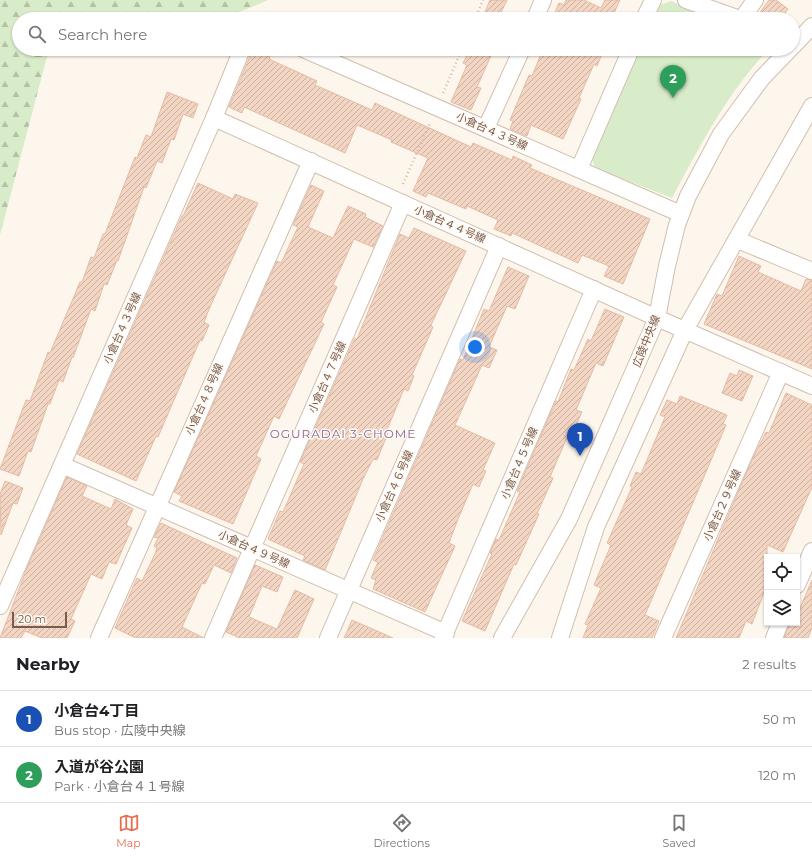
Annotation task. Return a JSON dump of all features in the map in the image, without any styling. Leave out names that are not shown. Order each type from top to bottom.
[{"type":"street","points":[[538,12],[543,0]]},
{"type":"street","points":[[647,12],[653,0]]},
{"type":"street","points":[[686,0],[721,12]]},
{"type":"street","points":[[746,12],[755,0]]},
{"type":"street","points":[[800,39],[812,26]]},
{"type":"street","name":"小倉台４３号線","points":[[0,606],[214,118],[239,56]]},
{"type":"street","name":"小倉台４３号線","points":[[319,56],[579,168],[681,214]]},
{"type":"street","points":[[486,128],[519,56]]},
{"type":"street","points":[[579,168],[628,56]]},
{"type":"street","name":"広陵中央線","points":[[502,638],[569,519],[657,318],[667,266],[681,214],[688,196],[721,134],[762,78],[783,56]]},
{"type":"street","points":[[560,638],[596,527],[685,330],[738,240],[812,106]]},
{"type":"street","name":"小倉台４４号線","points":[[214,118],[657,318],[812,386]]},
{"type":"street","name":"小倉台４８号線","points":[[99,638],[156,506],[311,161]]},
{"type":"street","name":"小倉台４７号線","points":[[213,638],[403,203]]},
{"type":"street","points":[[738,240],[812,271]]},
{"type":"street","name":"小倉台４６号線","points":[[328,638],[499,246]]},
{"type":"street","name":"小倉台４５号線","points":[[444,635],[594,289]]},
{"type":"street","name":"小倉台２９号線","points":[[663,638],[781,372]]},
{"type":"street","name":"小倉台４９号線","points":[[62,465],[349,590],[444,635]]},
{"type":"street","points":[[800,578],[812,550]]},
{"type":"street","points":[[774,638],[779,626]]},
{"type":"path","points":[[478,12],[483,0]]},
{"type":"path","points":[[403,203],[402,187],[459,56]]},
{"type":"green space","points":[[0,0],[268,0],[240,12],[12,12],[12,56],[47,56],[0,235]]},
{"type":"green space","points":[[671,1],[696,12],[654,12],[657,6]]},
{"type":"green space","points":[[635,56],[763,56],[726,103],[672,198],[595,168],[591,157]]},
{"type":"building","points":[[490,0],[507,0],[501,12],[485,12]]},
{"type":"building","points":[[566,0],[584,0],[601,8],[605,0],[620,0],[614,12],[555,12],[559,3],[564,5]]},
{"type":"building","points":[[769,0],[776,0],[788,9],[786,12],[760,12]]},
{"type":"building","points":[[250,56],[270,56],[269,59],[317,81],[315,85],[372,110],[375,103],[471,147],[473,143],[512,160],[513,156],[532,165],[530,168],[650,219],[623,284],[604,276],[609,266],[582,255],[578,263],[512,233],[511,236],[494,229],[498,220],[467,206],[466,209],[428,193],[426,197],[413,191],[428,158],[391,142],[392,140],[357,125],[345,153],[244,107],[242,113],[229,107]]},
{"type":"building","points":[[466,56],[491,56],[477,87],[481,88],[471,110],[451,102],[467,65],[463,63]]},
{"type":"building","points":[[540,56],[601,56],[597,66],[594,64],[579,98],[581,99],[563,139],[531,125],[527,136],[510,129],[513,121],[510,120],[529,75],[532,76]]},
{"type":"building","points":[[167,92],[198,104],[193,118],[183,114],[174,140],[171,139],[162,163],[157,161],[146,188],[144,187],[118,261],[117,260],[107,285],[104,284],[95,311],[91,309],[63,382],[59,380],[50,404],[48,404],[31,452],[28,451],[19,476],[0,469],[26,400],[30,401],[48,352],[50,353],[80,282],[82,282],[91,257],[94,258],[103,234],[105,234],[135,157],[137,158],[146,135],[151,137]]},
{"type":"building","points":[[198,183],[233,199],[235,194],[258,203],[210,307],[204,322],[209,325],[202,341],[200,340],[158,437],[156,436],[136,481],[77,454]]},
{"type":"building","points":[[311,185],[324,191],[308,227],[333,238],[348,206],[366,214],[365,217],[383,226],[373,247],[354,239],[333,285],[337,287],[321,322],[324,324],[279,419],[274,416],[256,456],[261,459],[233,524],[179,501],[182,496],[174,492],[277,261],[281,263],[298,227],[293,225]]},
{"type":"building","points":[[414,228],[466,251],[431,325],[433,327],[412,375],[414,376],[408,391],[404,389],[386,432],[388,433],[377,460],[373,459],[363,479],[325,570],[303,560],[305,556],[268,539],[280,511],[283,512],[304,464],[300,462],[355,338],[357,339],[400,234],[409,238]]},
{"type":"building","points":[[739,256],[761,266],[758,272],[801,291],[806,279],[812,280],[812,369],[704,324],[717,294],[722,296]]},
{"type":"building","points":[[508,267],[529,276],[515,309],[507,306],[489,347],[497,350],[489,368],[482,365],[455,425],[495,443],[483,470],[486,471],[479,487],[473,484],[458,519],[449,543],[455,546],[425,612],[373,589],[376,580],[371,578],[378,562],[373,560],[460,359],[463,360],[484,309],[489,311]]},
{"type":"building","points":[[605,309],[624,317],[603,366],[596,363],[576,410],[582,412],[571,436],[568,435],[550,477],[553,478],[537,514],[539,514],[516,565],[514,564],[485,631],[462,621],[492,554],[490,553],[496,539],[499,540],[520,492],[517,491],[556,401],[558,402],[571,369],[574,370],[588,339],[591,341]]},
{"type":"building","points":[[739,370],[753,376],[742,401],[722,393],[730,373],[737,376]]},
{"type":"building","points":[[786,393],[812,405],[812,487],[783,552],[767,545],[767,554],[764,554],[764,593],[752,624],[746,621],[739,638],[676,638],[751,462],[766,432],[769,433]]},
{"type":"building","points":[[680,396],[727,415],[723,424],[726,425],[645,615],[659,621],[652,638],[583,638],[588,625],[585,624],[601,588],[594,585],[611,545],[607,543],[632,487],[630,486],[636,472],[641,474],[665,417],[660,415],[667,400],[677,404]]},
{"type":"building","points":[[67,477],[87,486],[82,496],[111,509],[115,499],[133,509],[126,525],[132,528],[116,564],[109,562],[102,579],[91,574],[71,619],[75,621],[67,638],[42,638],[25,631],[21,638],[0,638],[29,563]]},
{"type":"building","points":[[5,481],[23,488],[17,504],[13,503],[1,535],[0,494]]},
{"type":"building","points":[[161,523],[237,558],[231,573],[214,565],[205,584],[202,583],[182,627],[204,638],[136,638],[115,628],[137,578],[142,581],[155,554],[157,548],[154,546],[158,538],[154,537]]},
{"type":"building","points":[[255,565],[283,577],[277,592],[262,586],[249,617],[277,629],[295,590],[314,599],[297,638],[240,638],[226,632]]},
{"type":"building","points":[[812,580],[812,628],[808,638],[784,638],[788,626],[800,626],[800,608]]},
{"type":"building","points":[[352,620],[393,638],[344,638]]},
{"type":"place","name":"入道が谷公園","points":[[673,98]]},
{"type":"place","name":"小倉台4丁目","points":[[580,456]]},
{"type":"district","name":"OGURADAI 3-CHOME","points":[[343,434]]}]
